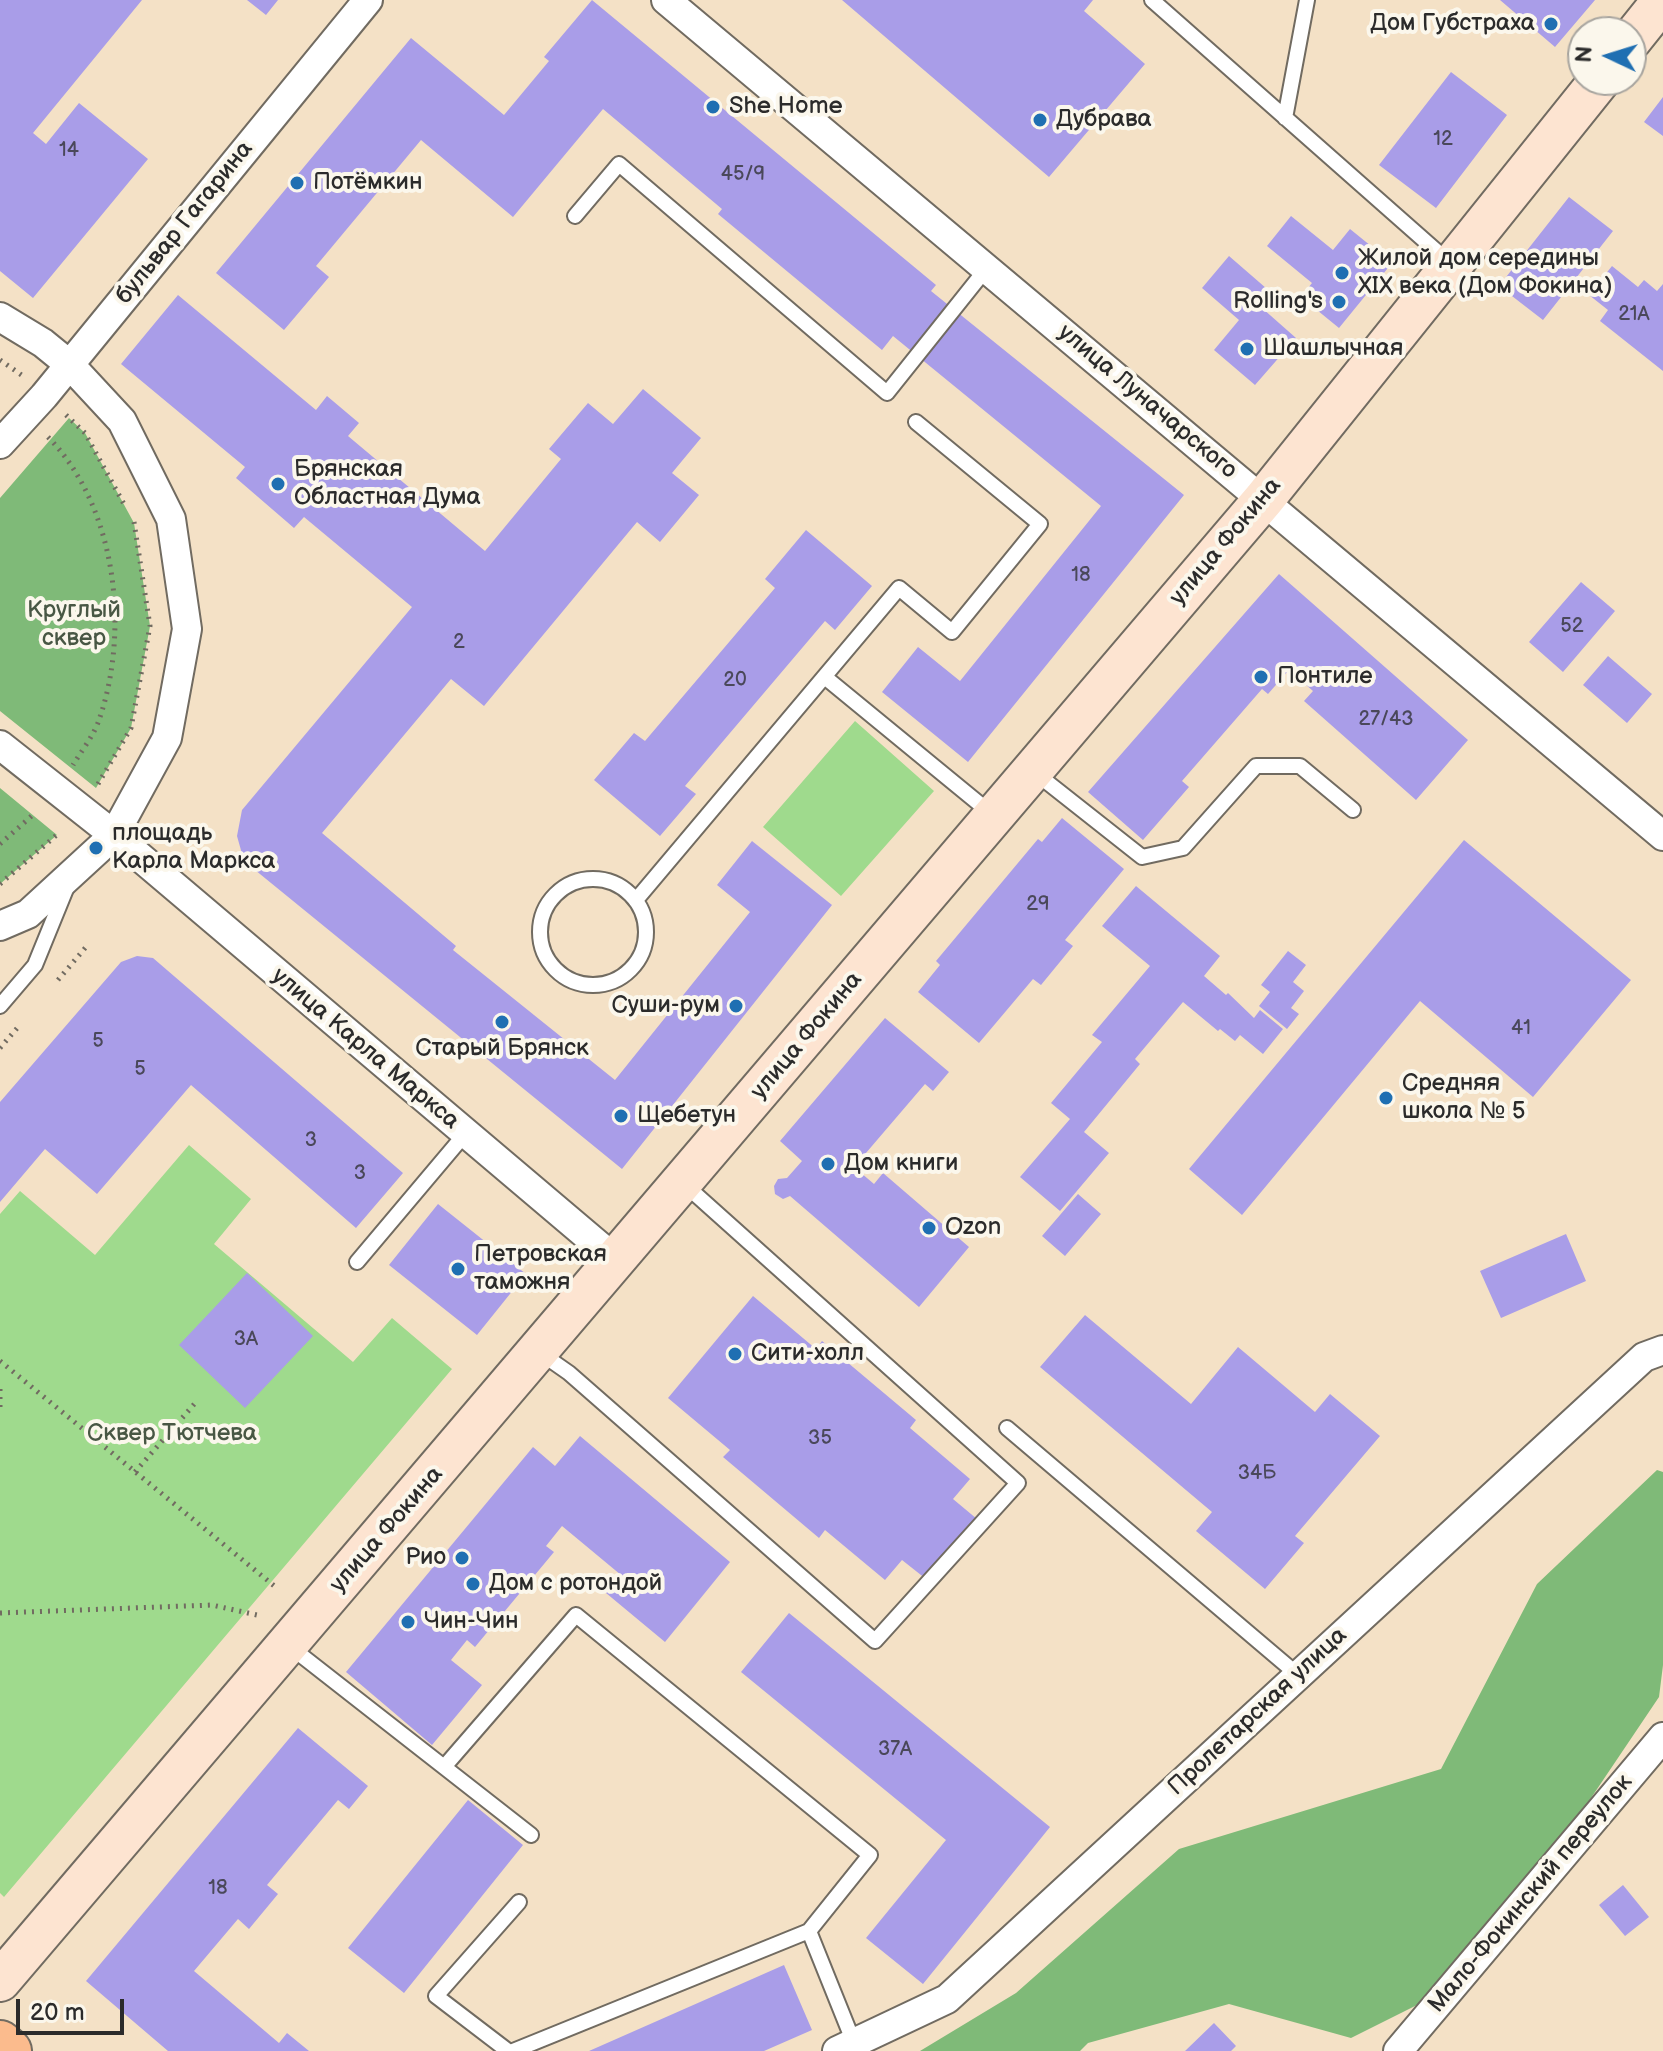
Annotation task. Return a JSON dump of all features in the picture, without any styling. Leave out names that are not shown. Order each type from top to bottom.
[{"type":"main road","points":[[1647,20],[1663,0]]},
{"type":"main road","name":"улица Фокина","points":[[0,1981],[1264,499],[1587,96]]},
{"type":"main road","points":[[0,2043],[9,2051]]},
{"type":"street","name":"бульвар Гагарина","points":[[0,444],[70,365],[368,0]]},
{"type":"street","name":"улица Луначарского","points":[[666,0],[1663,836]]},
{"type":"street","points":[[0,317],[43,343],[70,365],[122,421],[171,519],[187,629],[167,738],[114,835],[28,914],[0,926]]},
{"type":"street","name":"улица Карла Маркса","points":[[0,745],[114,835],[617,1261]]},
{"type":"street","name":"Пролетарская улица","points":[[846,2047],[947,1999],[1644,1357],[1663,1350]]},
{"type":"street","name":"Мало-Фокинский переулок","points":[[1398,2051],[1663,1737]]},
{"type":"lane","points":[[1152,0],[1453,266]]},
{"type":"lane","points":[[1285,118],[1307,0]]},
{"type":"lane","points":[[575,216],[619,164],[887,393],[986,269]]},
{"type":"lane","points":[[636,900],[899,588],[952,632],[1040,524],[916,422]]},
{"type":"lane","points":[[826,678],[993,815]]},
{"type":"lane","points":[[1031,770],[1142,857],[1183,848],[1256,766],[1300,766],[1353,810]]},
{"type":"lane","points":[[0,1006],[35,965],[71,875]]},
{"type":"lane","points":[[576,881],[609,881],[636,900],[646,933],[643,949],[635,965],[621,977],[604,984],[585,985],[568,979],[554,968],[544,952],[540,934],[549,902],[561,890],[576,881]]},
{"type":"lane","points":[[357,1262],[465,1134]]},
{"type":"lane","points":[[539,1352],[569,1373],[875,1641],[1018,1483],[683,1182]]},
{"type":"lane","points":[[1007,1428],[1298,1675]]},
{"type":"lane","points":[[444,1767],[576,1615],[870,1855],[809,1931],[510,2051],[436,1996],[519,1902]]},
{"type":"lane","points":[[288,1645],[531,1835]]},
{"type":"lane","points":[[809,1931],[846,2047]]},
{"type":"path","points":[[0,360],[35,406],[68,458],[105,536],[118,626],[100,718],[57,835],[0,884]]},
{"type":"path","points":[[0,844],[69,799],[96,788],[131,728],[150,626],[134,523],[85,433],[35,406]]},
{"type":"path","points":[[0,1361],[278,1589]]},
{"type":"path","points":[[0,1389],[0,1413]]},
{"type":"path","points":[[135,1472],[197,1401]]},
{"type":"path","points":[[0,1613],[212,1605],[257,1615]]},
{"type":"green space","name":"Круглый сквер","points":[[69,418],[85,433],[134,523],[150,626],[131,728],[96,788],[0,711],[0,498]]},
{"type":"green space","points":[[855,721],[934,791],[841,896],[763,827]]},
{"type":"green space","points":[[0,788],[57,835],[0,884]]},
{"type":"green space","name":"Сквер Тютчева","points":[[189,1145],[251,1199],[214,1244],[353,1362],[392,1318],[452,1369],[4,1897],[0,1893],[0,1214],[20,1191],[95,1255]]},
{"type":"green space","points":[[1657,1470],[1663,1472],[1663,1665],[1659,1697],[1523,1899],[1429,1999],[1351,2038],[1229,2004],[1088,2043],[1080,2051],[920,2051],[1016,1993],[1179,1849],[1441,1769],[1537,1584]]},
{"type":"building","points":[[0,0],[142,0],[33,133],[46,144],[79,103],[148,159],[33,298],[0,271]]},
{"type":"building","points":[[247,0],[278,0],[266,15]]},
{"type":"building","points":[[592,0],[936,285],[931,291],[1184,495],[968,762],[882,692],[918,647],[960,681],[1101,506],[893,336],[882,350],[718,214],[722,209],[603,109],[513,217],[421,140],[316,266],[329,277],[284,330],[216,273],[411,38],[504,115],[549,61],[544,57]]},
{"type":"building","name":"Дубрава","points":[[842,0],[1093,0],[1084,11],[1145,64],[1049,177]]},
{"type":"building","name":"Дом Губстраха","points":[[1500,0],[1595,0],[1581,16],[1567,16],[1567,33],[1555,47]]},
{"type":"building","points":[[1451,72],[1507,115],[1436,208],[1379,165]]},
{"type":"building","points":[[1663,97],[1663,136],[1644,122]]},
{"type":"building","points":[[1569,197],[1613,231],[1543,320],[1499,286]]},
{"type":"building","name":"Жилой дом середины XIX века (Дом Фокина)","points":[[1291,216],[1333,250],[1350,229],[1392,263],[1339,328],[1301,297],[1312,283],[1267,246]]},
{"type":"building","points":[[1229,256],[1274,295],[1262,308],[1296,338],[1255,385],[1214,350],[1239,320],[1202,288]]},
{"type":"building","points":[[1612,266],[1638,287],[1644,280],[1657,291],[1663,284],[1663,371],[1600,321],[1608,310],[1589,295]]},
{"type":"building","points":[[178,295],[316,410],[327,396],[359,423],[348,436],[485,551],[561,459],[549,449],[588,403],[613,424],[643,389],[701,438],[672,473],[699,495],[660,542],[637,522],[484,706],[451,679],[322,833],[456,946],[453,950],[615,1080],[750,912],[717,885],[752,841],[832,905],[622,1169],[244,861],[237,836],[242,810],[412,607],[304,517],[294,528],[236,478],[245,467],[121,364]]},
{"type":"building","points":[[806,530],[872,586],[835,630],[825,621],[685,786],[696,794],[660,836],[594,780],[634,733],[645,741],[775,588],[765,579]]},
{"type":"building","points":[[1279,574],[1468,740],[1416,800],[1304,701],[1313,691],[1289,670],[1268,694],[1262,689],[1182,781],[1189,787],[1143,840],[1088,792]]},
{"type":"building","points":[[1581,582],[1615,611],[1563,672],[1529,642]]},
{"type":"building","points":[[1608,656],[1652,694],[1627,723],[1583,685]]},
{"type":"building","points":[[1062,818],[1124,869],[1065,940],[1073,946],[1041,985],[1033,979],[979,1043],[918,992],[940,965],[936,961],[1038,839],[1042,842]]},
{"type":"building","points":[[1464,840],[1631,980],[1533,1097],[1420,1001],[1242,1215],[1189,1169]]},
{"type":"building","points":[[1136,886],[1220,956],[1204,976],[1226,995],[1228,993],[1254,1018],[1260,1010],[1283,1029],[1263,1054],[1240,1035],[1235,1041],[1220,1029],[1218,1031],[1183,1002],[1135,1059],[1140,1064],[1084,1132],[1109,1153],[1060,1211],[1020,1177],[1070,1119],[1051,1103],[1102,1042],[1092,1035],[1150,966],[1102,926]]},
{"type":"building","points":[[1288,951],[1306,965],[1293,982],[1304,991],[1291,1008],[1299,1014],[1287,1029],[1259,1006],[1270,992],[1261,985]]},
{"type":"building","points":[[137,956],[153,958],[403,1173],[356,1228],[191,1085],[97,1194],[45,1149],[0,1202],[0,1102],[121,962]]},
{"type":"building","name":"Дом книги","points":[[885,1018],[949,1072],[933,1091],[925,1084],[854,1167],[874,1184],[883,1173],[969,1247],[919,1307],[790,1196],[783,1199],[775,1194],[774,1186],[778,1179],[787,1178],[802,1161],[780,1141]]},
{"type":"building","points":[[1078,1194],[1101,1214],[1065,1256],[1042,1236]]},
{"type":"building","name":"Петровская таможня","points":[[438,1204],[526,1274],[477,1335],[389,1265]]},
{"type":"building","points":[[1566,1234],[1586,1281],[1501,1318],[1480,1271]]},
{"type":"building","points":[[247,1273],[313,1336],[245,1408],[179,1345]]},
{"type":"building","points":[[753,1296],[816,1349],[822,1341],[916,1420],[910,1428],[970,1479],[953,1499],[977,1519],[926,1579],[902,1560],[885,1580],[825,1530],[819,1538],[723,1457],[730,1450],[668,1398]]},
{"type":"building","points":[[1085,1315],[1191,1404],[1238,1347],[1315,1412],[1330,1394],[1380,1436],[1295,1536],[1304,1543],[1265,1589],[1196,1531],[1212,1512],[1040,1367]]},
{"type":"building","name":"Дом с ротондой","points":[[580,1436],[730,1562],[665,1642],[606,1593],[621,1575],[562,1526],[546,1546],[554,1552],[475,1647],[467,1640],[451,1660],[482,1685],[432,1745],[346,1672],[533,1447],[555,1466]]},
{"type":"building","points":[[789,1613],[1050,1827],[923,1984],[866,1938],[946,1840],[741,1672]]},
{"type":"building","points":[[298,1728],[368,1786],[349,1809],[338,1800],[267,1885],[278,1894],[249,1929],[238,1919],[194,1971],[279,2043],[287,2033],[309,2051],[168,2051],[86,1981]]},
{"type":"building","points":[[468,1800],[523,1845],[404,1993],[348,1948]]},
{"type":"building","points":[[1623,1885],[1649,1917],[1625,1936],[1599,1905]]},
{"type":"building","points":[[784,1965],[812,2030],[764,2051],[589,2051]]},
{"type":"building","points":[[1214,2023],[1236,2046],[1231,2051],[1185,2051]]},
{"type":"place","name":"Дом Губстраха","points":[[1551,24]]},
{"type":"place","name":"She Home","points":[[713,107]]},
{"type":"place","name":"Дубрава","points":[[1040,120]]},
{"type":"place","name":"Потёмкин","points":[[297,183]]},
{"type":"place","name":"Жилой дом середины XIX века (Дом Фокина)","points":[[1342,273]]},
{"type":"place","name":"Rolling's","points":[[1339,302]]},
{"type":"place","name":"Шашлычная","points":[[1247,349]]},
{"type":"place","name":"Брянская Областная Дума","points":[[278,484]]},
{"type":"place","name":"Понтиле","points":[[1261,677]]},
{"type":"place","name":"площадь Карла Маркса","points":[[96,848]]},
{"type":"place","name":"Суши-рум","points":[[736,1006]]},
{"type":"place","name":"Старый Брянск","points":[[502,1022]]},
{"type":"place","name":"Средняя школа № 5","points":[[1386,1098]]},
{"type":"place","name":"Щебетун","points":[[621,1116]]},
{"type":"place","name":"Дом книги","points":[[828,1164]]},
{"type":"place","name":"Ozon","points":[[929,1228]]},
{"type":"place","name":"Петровская таможня","points":[[458,1269]]},
{"type":"place","name":"Сити-холл","points":[[735,1354]]},
{"type":"place","name":"Рио","points":[[462,1558]]},
{"type":"place","name":"Дом с ротондой","points":[[473,1584]]},
{"type":"place","name":"Чин-Чин","points":[[408,1622]]}]
